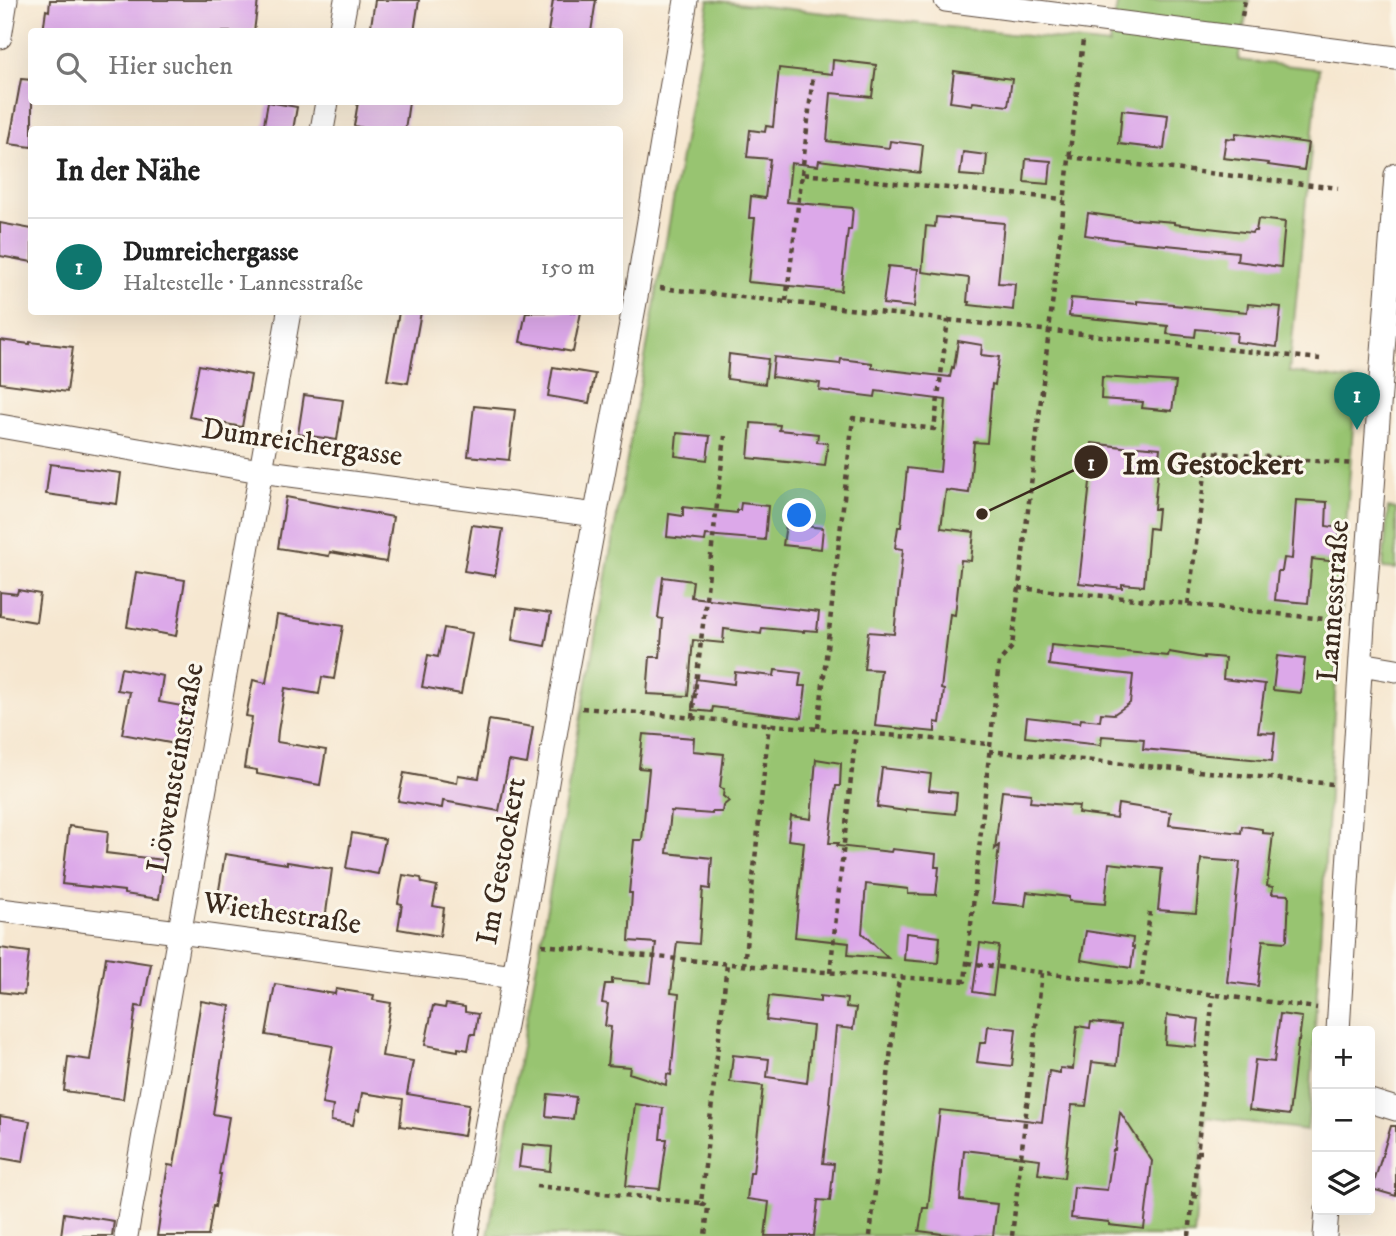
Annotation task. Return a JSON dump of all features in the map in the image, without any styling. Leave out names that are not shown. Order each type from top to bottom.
[{"type":"street","points":[[0,37],[6,0]]},
{"type":"street","points":[[341,28],[346,0]]},
{"type":"street","name":"Im Gestockert","points":[[467,1236],[560,706],[638,286],[686,0]]},
{"type":"street","points":[[946,0],[1396,58]]},
{"type":"street","points":[[323,126],[326,105]]},
{"type":"street","name":"Lannesstraße","points":[[1339,1021],[1363,624],[1396,175]]},
{"type":"street","name":"Löwensteinstraße","points":[[126,1236],[288,315]]},
{"type":"street","name":"Dumreichergasse","points":[[0,426],[260,471],[596,515]]},
{"type":"street","points":[[1361,664],[1396,670]]},
{"type":"street","name":"Wiethestraße","points":[[0,910],[514,977]]},
{"type":"street","points":[[1375,1103],[1396,1109]]},
{"type":"street","points":[[1325,1236],[1327,1215]]},
{"type":"path","points":[[1241,22],[1245,0]]},
{"type":"path","points":[[519,943],[744,966],[965,981],[999,662],[1012,647],[1086,18]]},
{"type":"path","points":[[786,302],[813,75]]},
{"type":"path","points":[[1069,157],[1338,188]]},
{"type":"path","points":[[802,174],[1064,199]]},
{"type":"path","points":[[638,286],[1320,359]]},
{"type":"path","points":[[818,728],[853,418],[934,429],[948,320]]},
{"type":"path","points":[[692,718],[725,436]]},
{"type":"path","points":[[1188,604],[1208,452],[1376,465]]},
{"type":"path","points":[[1019,588],[1363,624]]},
{"type":"path","points":[[560,706],[818,728],[1354,786]]},
{"type":"path","points":[[744,966],[769,724]]},
{"type":"path","points":[[830,973],[856,732]]},
{"type":"path","points":[[1141,986],[1150,912]]},
{"type":"path","points":[[968,963],[1213,995],[1339,1021]]},
{"type":"path","points":[[702,1203],[727,964]]},
{"type":"path","points":[[1012,1236],[1042,973]]},
{"type":"path","points":[[870,1236],[899,978]]},
{"type":"path","points":[[1189,1236],[1213,995]]},
{"type":"path","points":[[1197,1152],[1206,1153]]},
{"type":"path","points":[[536,1186],[702,1203],[708,1207],[705,1236]]},
{"type":"path","points":[[1193,1196],[1202,1197]]},
{"type":"green space","points":[[709,0],[1109,45],[1118,0],[1249,0],[1238,60],[1319,69],[1289,372],[1356,381],[1307,1130],[1206,1117],[1194,1236],[488,1236]]},
{"type":"green space","points":[[1388,508],[1396,509],[1396,569],[1383,568]]},
{"type":"building","points":[[50,0],[258,0],[254,28],[44,28],[46,10],[49,11]]},
{"type":"building","points":[[375,0],[419,0],[415,28],[371,28]]},
{"type":"building","points":[[553,0],[596,0],[592,28],[549,28]]},
{"type":"building","points":[[833,60],[876,65],[872,97],[831,93],[827,141],[889,148],[890,141],[923,145],[920,173],[819,160],[818,166],[791,163],[787,202],[853,208],[841,291],[748,282],[755,218],[749,218],[751,196],[765,198],[770,159],[747,157],[750,130],[765,132],[766,126],[773,127],[779,68],[832,74]]},
{"type":"building","points":[[954,71],[1012,79],[1008,106],[950,102]]},
{"type":"building","points":[[21,79],[28,80],[28,105],[32,105],[32,126],[28,126],[28,146],[9,144]]},
{"type":"building","points":[[267,105],[297,107],[294,126],[264,126]]},
{"type":"building","points":[[358,105],[409,105],[406,126],[354,126]]},
{"type":"building","points":[[1122,110],[1168,115],[1164,149],[1119,144]]},
{"type":"building","points":[[1236,133],[1308,143],[1304,170],[1223,158],[1226,138],[1235,139]]},
{"type":"building","points":[[963,152],[987,155],[985,177],[960,175]]},
{"type":"building","points":[[1026,159],[1051,161],[1049,184],[1024,182]]},
{"type":"building","points":[[1088,213],[1252,233],[1256,231],[1258,219],[1285,222],[1281,267],[1237,261],[1238,252],[1085,235]]},
{"type":"building","points":[[936,217],[1004,223],[998,283],[1015,284],[1013,310],[969,305],[969,278],[922,272],[926,226],[935,227]]},
{"type":"building","points":[[0,223],[28,228],[28,261],[0,256]]},
{"type":"building","points":[[888,266],[918,269],[914,307],[883,304]]},
{"type":"building","points":[[1071,298],[1137,304],[1137,301],[1247,312],[1248,304],[1281,307],[1277,347],[1236,342],[1237,333],[1196,329],[1195,337],[1167,334],[1168,326],[1069,316]]},
{"type":"building","points":[[398,315],[420,315],[408,383],[387,380]]},
{"type":"building","points":[[525,315],[580,315],[573,352],[520,342]]},
{"type":"building","points":[[0,340],[73,347],[67,392],[0,383]]},
{"type":"building","points":[[958,341],[982,345],[981,355],[999,357],[995,385],[992,384],[987,443],[974,442],[969,493],[946,490],[941,528],[974,532],[971,561],[961,560],[955,615],[950,614],[941,689],[944,690],[940,723],[935,722],[935,732],[875,726],[881,670],[864,669],[868,632],[894,634],[903,549],[895,548],[898,527],[901,527],[907,468],[940,472],[946,400],[876,391],[875,397],[819,390],[820,383],[772,377],[774,357],[840,364],[841,359],[872,363],[872,368],[950,377]]},
{"type":"building","points":[[729,354],[768,359],[765,384],[727,379]]},
{"type":"building","points":[[199,365],[251,375],[242,427],[189,417]]},
{"type":"building","points":[[553,367],[595,374],[589,403],[548,396]]},
{"type":"building","points":[[1102,377],[1176,382],[1172,411],[1142,408],[1143,402],[1101,399]]},
{"type":"building","points":[[304,395],[343,400],[337,440],[298,434]]},
{"type":"building","points":[[474,406],[515,410],[509,460],[468,456]]},
{"type":"building","points":[[751,423],[780,425],[779,430],[818,434],[817,442],[828,443],[825,466],[748,458]]},
{"type":"building","points":[[677,433],[710,436],[707,460],[675,456]]},
{"type":"building","points":[[1092,443],[1138,449],[1138,446],[1160,448],[1154,509],[1158,509],[1156,529],[1149,528],[1144,586],[1122,584],[1122,588],[1079,583]]},
{"type":"building","points":[[50,464],[121,473],[117,504],[46,494]]},
{"type":"building","points":[[286,497],[393,517],[386,562],[330,552],[329,556],[278,548]]},
{"type":"building","points":[[1296,500],[1327,502],[1326,526],[1340,528],[1337,562],[1312,559],[1308,603],[1275,600],[1278,571],[1282,571],[1284,558],[1292,559]]},
{"type":"building","points":[[741,503],[768,506],[765,540],[706,535],[705,541],[667,537],[669,514],[683,516],[683,507],[737,513]]},
{"type":"building","points":[[786,524],[823,528],[821,549],[783,545]]},
{"type":"building","points":[[472,525],[503,529],[495,576],[464,571]]},
{"type":"building","points":[[136,572],[185,580],[176,636],[127,627]]},
{"type":"building","points":[[663,577],[693,581],[691,597],[819,612],[817,631],[762,628],[761,634],[724,629],[723,643],[693,640],[688,696],[647,694],[650,657],[660,657],[663,619],[658,618]]},
{"type":"building","points":[[18,590],[40,594],[36,622],[0,616],[0,592],[17,594]]},
{"type":"building","points":[[517,608],[551,613],[545,646],[512,640]]},
{"type":"building","points":[[277,615],[343,626],[334,679],[322,677],[319,694],[285,688],[278,731],[277,742],[326,750],[320,785],[257,774],[257,770],[244,768],[252,717],[246,716],[253,680],[266,683]]},
{"type":"building","points":[[444,628],[472,633],[461,694],[422,687],[428,655],[438,657]]},
{"type":"building","points":[[1051,645],[1168,656],[1169,652],[1204,658],[1225,658],[1223,679],[1265,684],[1258,732],[1275,733],[1272,761],[1143,749],[1144,739],[1102,736],[1101,745],[1025,737],[1027,717],[1080,723],[1081,719],[1100,721],[1101,713],[1114,714],[1130,703],[1133,675],[1049,665]]},
{"type":"building","points":[[1277,656],[1305,659],[1301,693],[1273,690]]},
{"type":"building","points":[[121,668],[163,676],[159,702],[193,708],[186,746],[122,734],[130,692],[117,690]]},
{"type":"building","points":[[775,670],[801,673],[799,686],[806,686],[802,718],[713,707],[712,712],[692,710],[696,679],[734,684],[735,672],[774,676]]},
{"type":"building","points":[[489,720],[533,727],[527,764],[509,761],[499,811],[443,801],[442,808],[398,801],[404,773],[457,783],[458,775],[479,778]]},
{"type":"building","points":[[643,734],[694,738],[693,751],[724,754],[720,788],[724,789],[723,796],[729,801],[723,806],[722,812],[712,814],[671,811],[667,853],[712,858],[710,889],[703,888],[699,944],[677,942],[671,993],[679,994],[671,1075],[667,1074],[666,1085],[629,1073],[630,1067],[607,1065],[611,1027],[605,1026],[608,1004],[602,1003],[605,984],[612,984],[612,979],[651,983],[656,943],[629,941],[632,893],[629,893],[634,840],[642,840],[649,769],[639,768]]},
{"type":"building","points":[[816,759],[841,763],[840,786],[836,786],[829,843],[891,852],[892,849],[936,854],[935,867],[939,867],[936,895],[908,894],[908,889],[866,884],[862,933],[888,958],[848,955],[849,943],[795,937],[804,842],[788,840],[791,816],[811,819]]},
{"type":"building","points":[[882,768],[931,774],[929,790],[957,793],[955,814],[877,807]]},
{"type":"building","points":[[1002,791],[1031,794],[1030,802],[1079,806],[1078,813],[1116,818],[1118,804],[1171,812],[1169,825],[1241,833],[1242,826],[1273,834],[1267,886],[1273,887],[1272,894],[1289,895],[1287,940],[1263,940],[1258,986],[1227,982],[1240,862],[1201,859],[1196,913],[1158,910],[1162,869],[1109,863],[1105,904],[1069,901],[1069,897],[1027,892],[1025,906],[993,903],[999,845],[995,849]]},
{"type":"building","points":[[69,826],[108,831],[106,853],[164,860],[159,899],[124,894],[124,891],[62,884]]},
{"type":"building","points":[[352,833],[385,839],[378,874],[346,868]]},
{"type":"building","points":[[225,854],[332,869],[325,920],[261,910],[260,915],[216,908]]},
{"type":"building","points":[[403,875],[421,878],[422,883],[437,886],[433,906],[444,908],[440,936],[398,929],[402,904],[398,903]]},
{"type":"building","points":[[1086,931],[1133,938],[1131,968],[1081,960]]},
{"type":"building","points":[[906,933],[940,937],[938,963],[904,960]]},
{"type":"building","points":[[980,943],[999,946],[993,995],[973,992]]},
{"type":"building","points":[[0,948],[29,952],[24,995],[0,992]]},
{"type":"building","points":[[106,957],[151,964],[143,1007],[136,1006],[123,1099],[64,1091],[68,1057],[90,1060]]},
{"type":"building","points":[[275,984],[335,994],[336,989],[374,995],[373,1000],[391,1003],[382,1056],[413,1061],[407,1094],[469,1104],[464,1136],[400,1126],[403,1099],[362,1093],[353,1125],[331,1121],[333,1106],[322,1104],[333,1046],[266,1035]]},
{"type":"building","points":[[769,996],[820,1002],[820,996],[847,999],[846,1007],[856,1008],[853,1029],[836,1027],[823,1163],[834,1164],[830,1201],[818,1200],[814,1236],[765,1236],[769,1202],[747,1199],[750,1173],[753,1173],[763,1086],[730,1082],[733,1055],[769,1059],[767,1077],[807,1083],[813,1026],[766,1020]]},
{"type":"building","points":[[201,1001],[230,1006],[213,1114],[229,1117],[215,1207],[213,1206],[208,1236],[157,1236],[168,1165],[174,1166]]},
{"type":"building","points":[[446,1004],[465,1007],[465,1012],[478,1014],[475,1034],[471,1034],[468,1050],[458,1048],[458,1051],[425,1045],[433,1006],[445,1008]]},
{"type":"building","points":[[1280,1014],[1302,1017],[1289,1115],[1249,1110],[1255,1060],[1274,1062]]},
{"type":"building","points":[[1167,1015],[1199,1019],[1196,1047],[1165,1044]]},
{"type":"building","points":[[1091,1022],[1121,1025],[1117,1065],[1092,1062],[1086,1106],[1072,1105],[1064,1178],[1038,1174],[1040,1159],[964,1150],[960,1200],[997,1204],[993,1236],[957,1236],[919,1231],[923,1208],[928,1208],[940,1110],[1042,1122],[1049,1071],[1060,1073],[1060,1068],[1073,1069],[1077,1026],[1090,1028]]},
{"type":"building","points":[[988,1026],[1016,1029],[1012,1066],[977,1062],[980,1043],[986,1043]]},
{"type":"building","points":[[548,1094],[576,1097],[573,1119],[546,1116]]},
{"type":"building","points":[[635,1104],[663,1108],[660,1139],[667,1139],[660,1189],[626,1186]]},
{"type":"building","points":[[1120,1112],[1152,1161],[1144,1229],[1071,1218],[1074,1187],[1107,1190]]},
{"type":"building","points":[[0,1116],[30,1121],[23,1162],[0,1158]]},
{"type":"building","points":[[1391,1126],[1396,1126],[1396,1196],[1375,1190],[1375,1179]]},
{"type":"building","points":[[522,1144],[552,1147],[550,1171],[519,1167]]},
{"type":"building","points":[[64,1213],[114,1221],[112,1236],[61,1236]]},
{"type":"place","name":"Dumreichergasse","points":[[1357,430]]},
{"type":"place","name":"Im Gestockert","points":[[982,514]]}]
